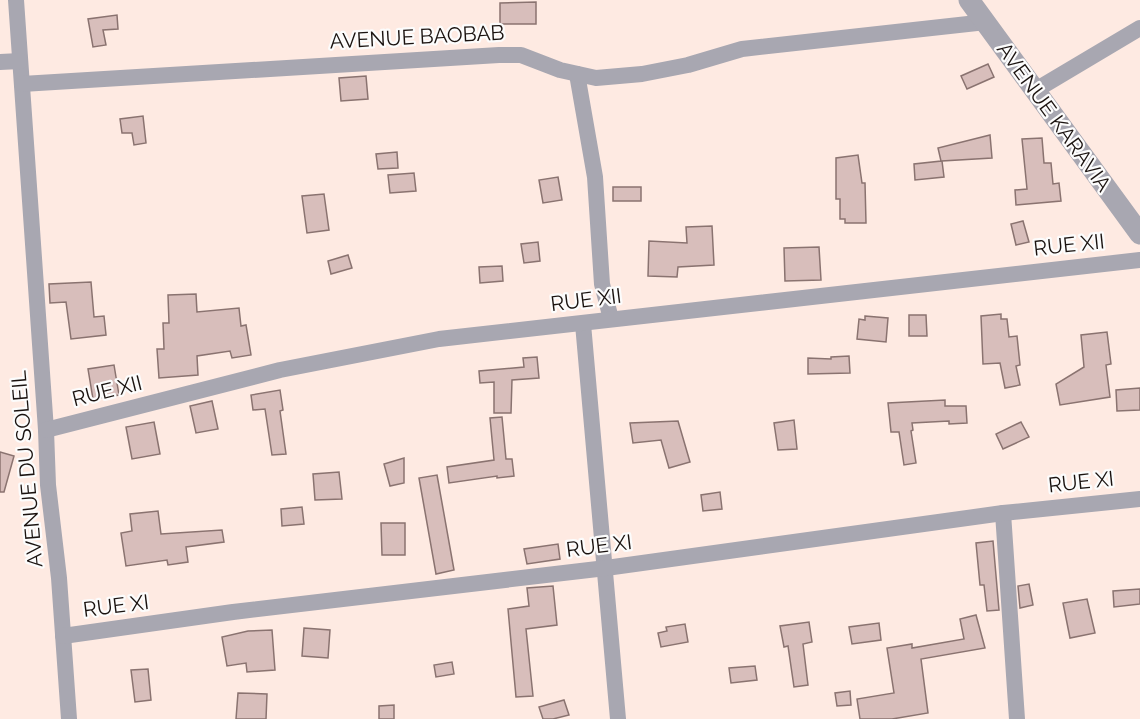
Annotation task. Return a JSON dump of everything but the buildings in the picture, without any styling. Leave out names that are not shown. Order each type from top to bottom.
[{"type":"street","name":"AVENUE DU SOLEIL","points":[[16,0],[48,485],[59,578],[69,719]]},
{"type":"street","name":"AVENUE KARAVIA","points":[[969,0],[1034,90],[1137,224]]},
{"type":"street","name":"AVENUE BAOBAB","points":[[22,84],[499,55],[521,55],[596,78],[642,74],[688,65],[742,49],[986,22]]},
{"type":"street","points":[[1034,90],[1140,28]]},
{"type":"street","points":[[0,62],[20,61]]},
{"type":"street","points":[[577,74],[595,177],[602,284],[611,319]]},
{"type":"street","name":"RUE XII","points":[[46,430],[280,370],[439,339],[1140,260]]},
{"type":"street","points":[[583,324],[618,719]]},
{"type":"street","name":"RUE XI","points":[[63,636],[233,612],[606,568],[1003,513],[1140,499]]},
{"type":"street","points":[[1003,513],[1017,719]]}]
